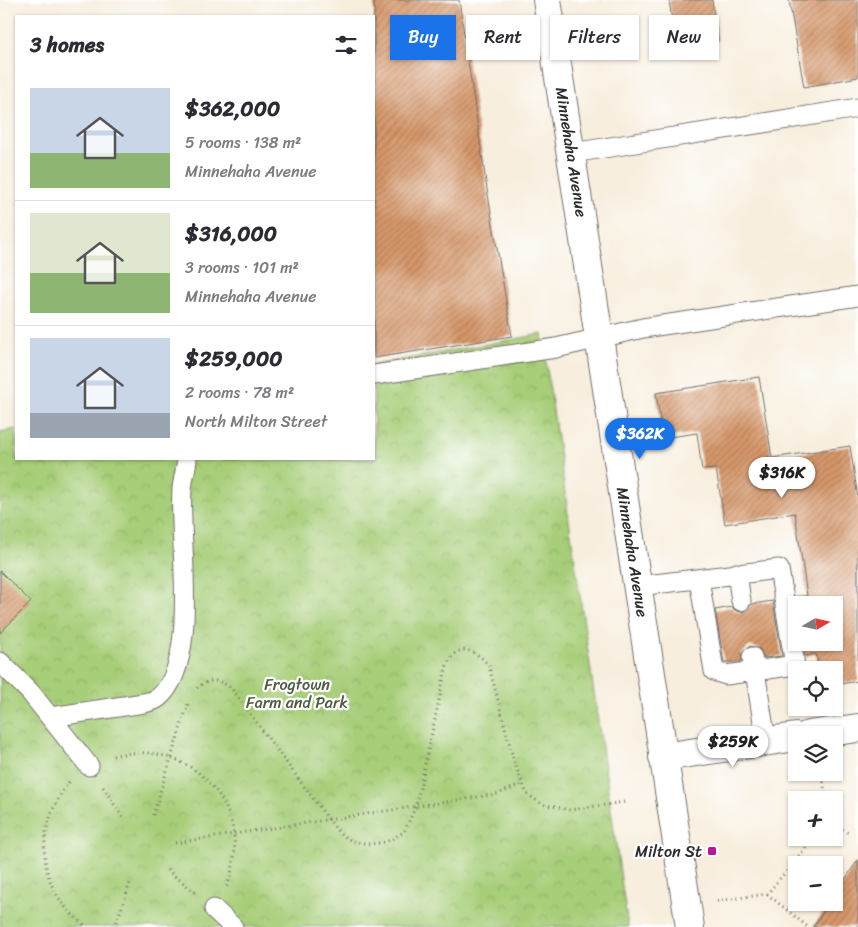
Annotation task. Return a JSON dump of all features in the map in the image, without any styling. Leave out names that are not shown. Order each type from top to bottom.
[{"type":"street","name":"Minnehaha Avenue","points":[[547,0],[688,916]]},
{"type":"street","points":[[843,730],[858,728]]},
{"type":"street","points":[[664,757],[788,738]]},
{"type":"lane","points":[[572,153],[858,108]]},
{"type":"lane","points":[[375,376],[556,348],[644,328],[858,296]]},
{"type":"lane","points":[[51,717],[144,703],[157,699],[169,685],[182,650],[185,596],[182,490],[187,460]]},
{"type":"lane","points":[[638,586],[779,569],[795,665],[753,664],[726,675],[714,671],[699,579]]},
{"type":"lane","points":[[737,573],[741,600]]},
{"type":"lane","points":[[0,662],[51,717],[89,766]]},
{"type":"lane","points":[[753,664],[766,741]]},
{"type":"lane","points":[[214,909],[230,926]]},
{"type":"path","points":[[195,690],[211,680],[222,681],[231,688],[340,834],[352,841],[369,844],[386,842],[404,832],[416,806],[449,658],[458,652],[471,650],[480,654],[489,666],[522,784],[527,794],[542,804],[557,809],[570,810],[625,802]]},
{"type":"path","points":[[152,815],[190,697]]},
{"type":"path","points":[[87,927],[63,905],[51,885],[43,842],[48,820],[56,799],[69,782],[89,766],[106,757],[127,752],[150,752],[171,757],[190,766],[215,790],[229,814],[234,833],[235,855],[231,876],[214,909],[167,870]]},
{"type":"path","points":[[89,766],[123,818]]},
{"type":"path","points":[[175,843],[498,794],[522,784]]},
{"type":"path","points":[[843,830],[850,834]]},
{"type":"path","points":[[688,916],[768,894],[807,846]]},
{"type":"path","points":[[115,927],[131,880]]},
{"type":"path","points":[[768,894],[808,927]]},
{"type":"green space","name":"Frogtown Farm and Park","points":[[542,334],[628,927],[0,927],[0,432],[15,429],[15,460],[375,460],[375,365]]},
{"type":"building","points":[[374,0],[459,0],[466,60],[468,60],[512,336],[375,358]]},
{"type":"building","points":[[669,0],[712,0],[714,15],[671,15]]},
{"type":"building","points":[[789,0],[858,0],[858,77],[804,87]]},
{"type":"building","points":[[759,377],[772,458],[850,446],[858,498],[858,681],[843,684],[843,661],[817,661],[816,654],[805,656],[804,651],[843,651],[843,596],[807,596],[795,513],[725,524],[716,469],[702,470],[697,433],[663,438],[656,393]]},
{"type":"building","points":[[0,571],[31,602],[0,633]]},
{"type":"building","points":[[773,601],[782,656],[764,658],[760,649],[750,646],[742,653],[741,662],[724,662],[715,610],[732,607],[736,611],[743,612],[752,604]]},
{"type":"building","points":[[858,860],[858,927],[813,927],[824,911],[843,911],[843,882]]},
{"type":"place","name":"Milton St","points":[[712,851]]}]
